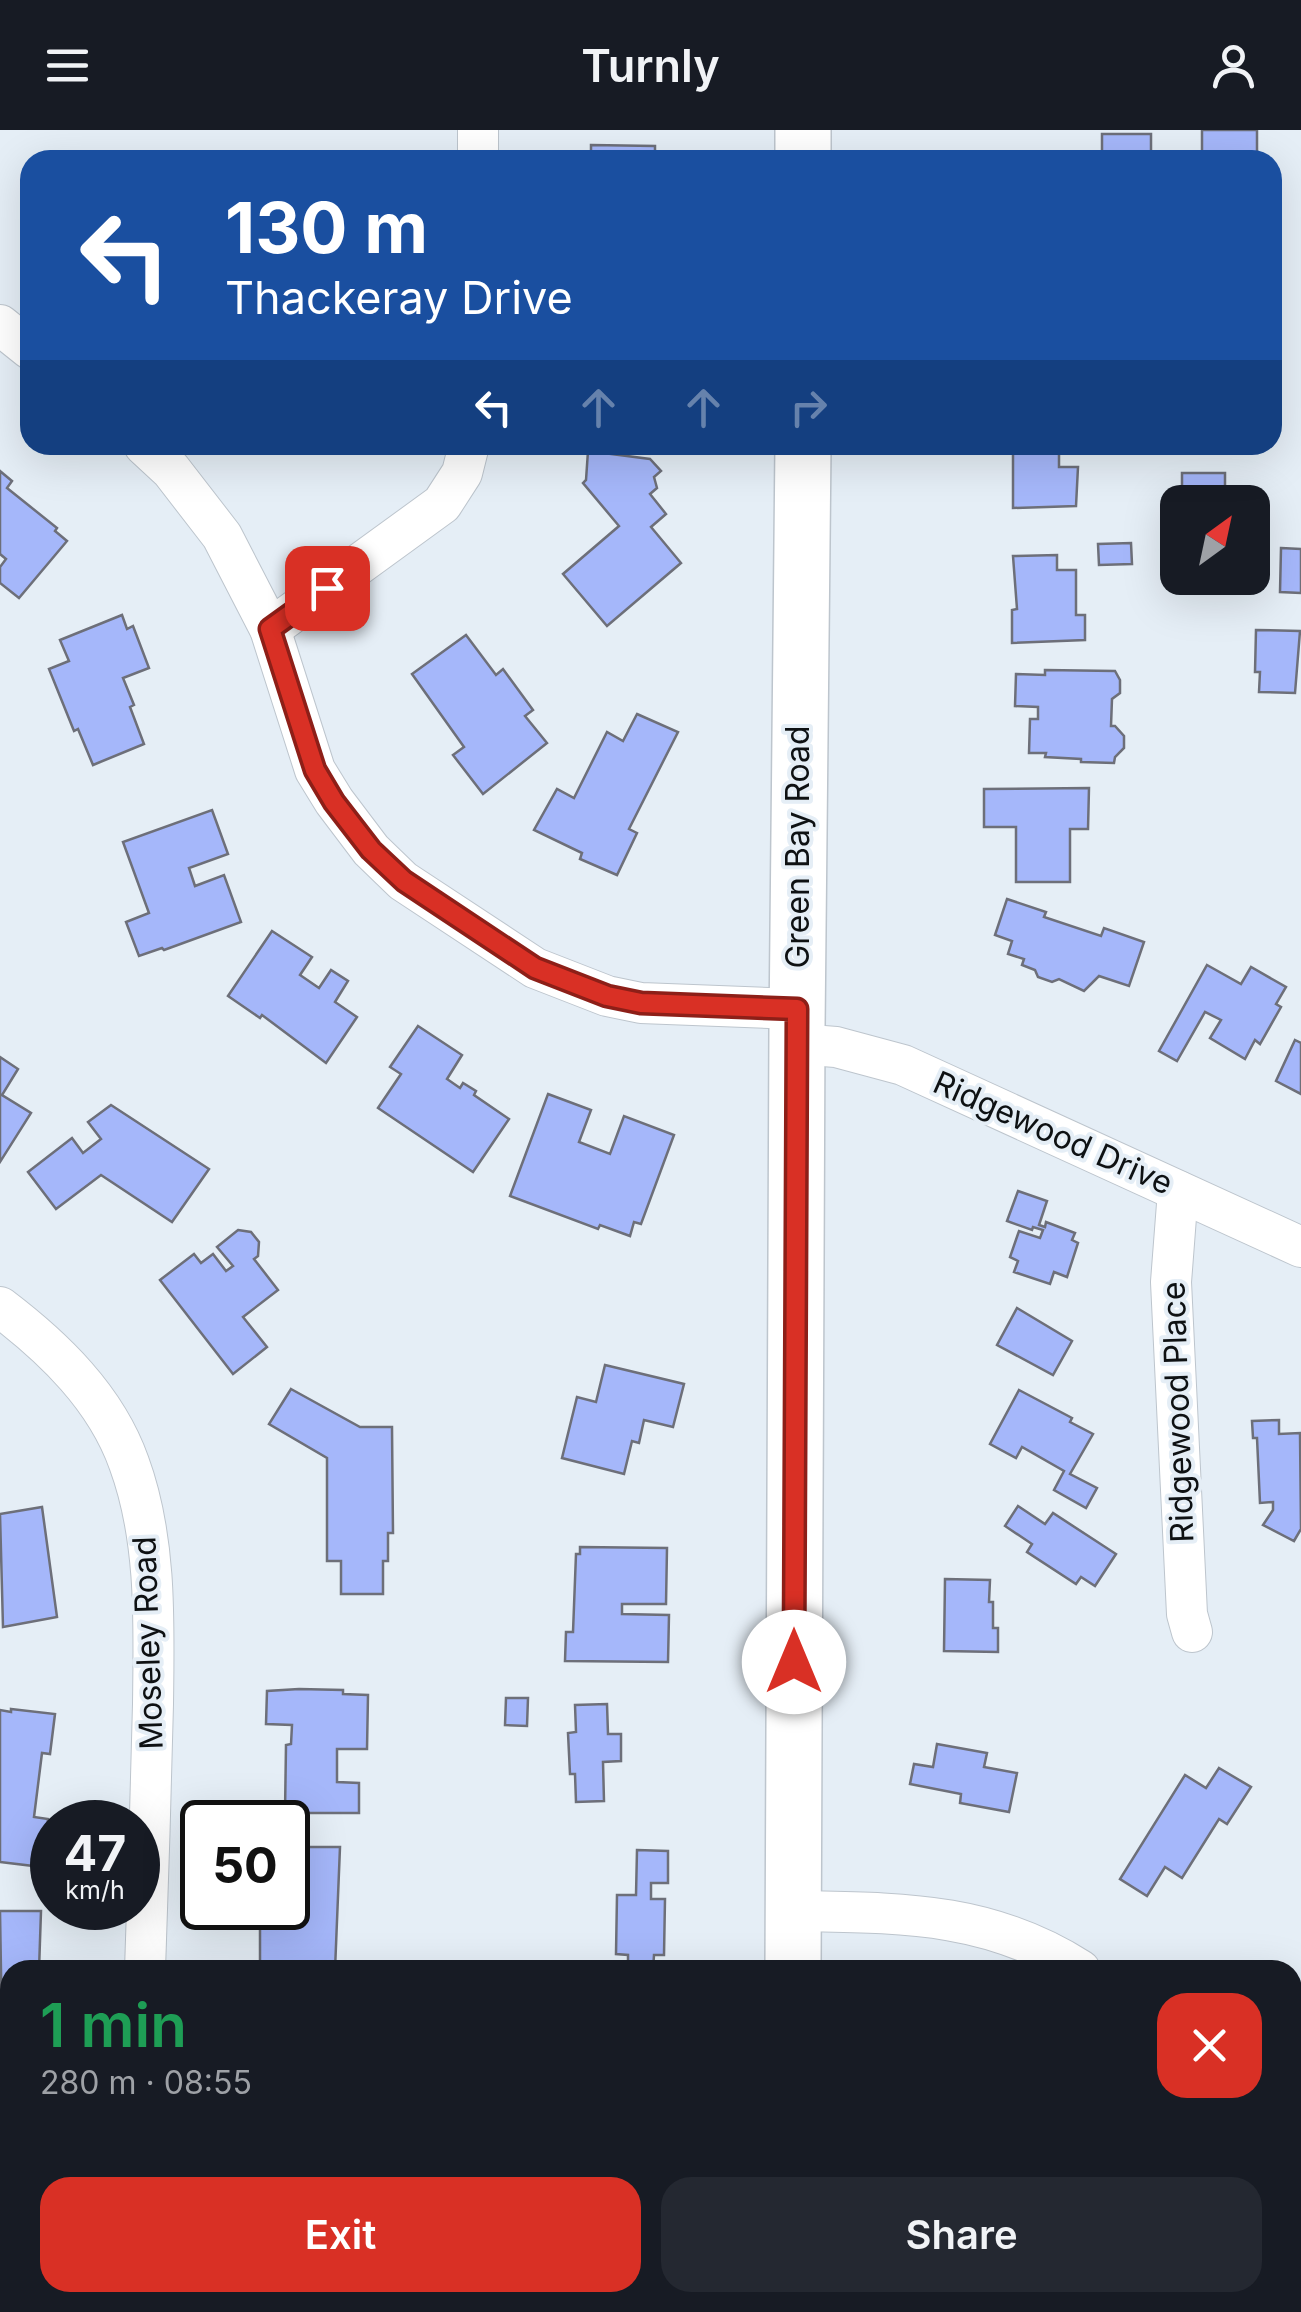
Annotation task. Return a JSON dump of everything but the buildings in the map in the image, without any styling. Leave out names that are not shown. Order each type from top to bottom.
[{"type":"main road","name":"Green Bay Road","points":[[793,1960],[803,455]]},
{"type":"street","points":[[0,325],[20,341]]},
{"type":"street","name":"Ridgewood Drive","points":[[155,455],[222,536],[270,629],[315,770],[371,850],[404,881],[535,968],[607,996],[797,1026],[836,1047],[903,1065],[1301,1247]]},
{"type":"street","points":[[270,629],[442,504],[462,473],[466,455]]},
{"type":"street","name":"Ridgewood Place","points":[[1178,1190],[1170,1282],[1187,1614],[1192,1632]]},
{"type":"street","name":"Moseley Road","points":[[0,1307],[83,1382],[129,1460],[144,1513],[154,1612],[145,1960]]},
{"type":"street","points":[[794,1911],[900,1913],[984,1926],[1021,1938],[1062,1960]]},
{"type":"route","points":[[327,588],[270,629],[315,770],[371,850],[404,881],[535,968],[607,996],[641,1003],[797,1009],[794,1662]]}]
